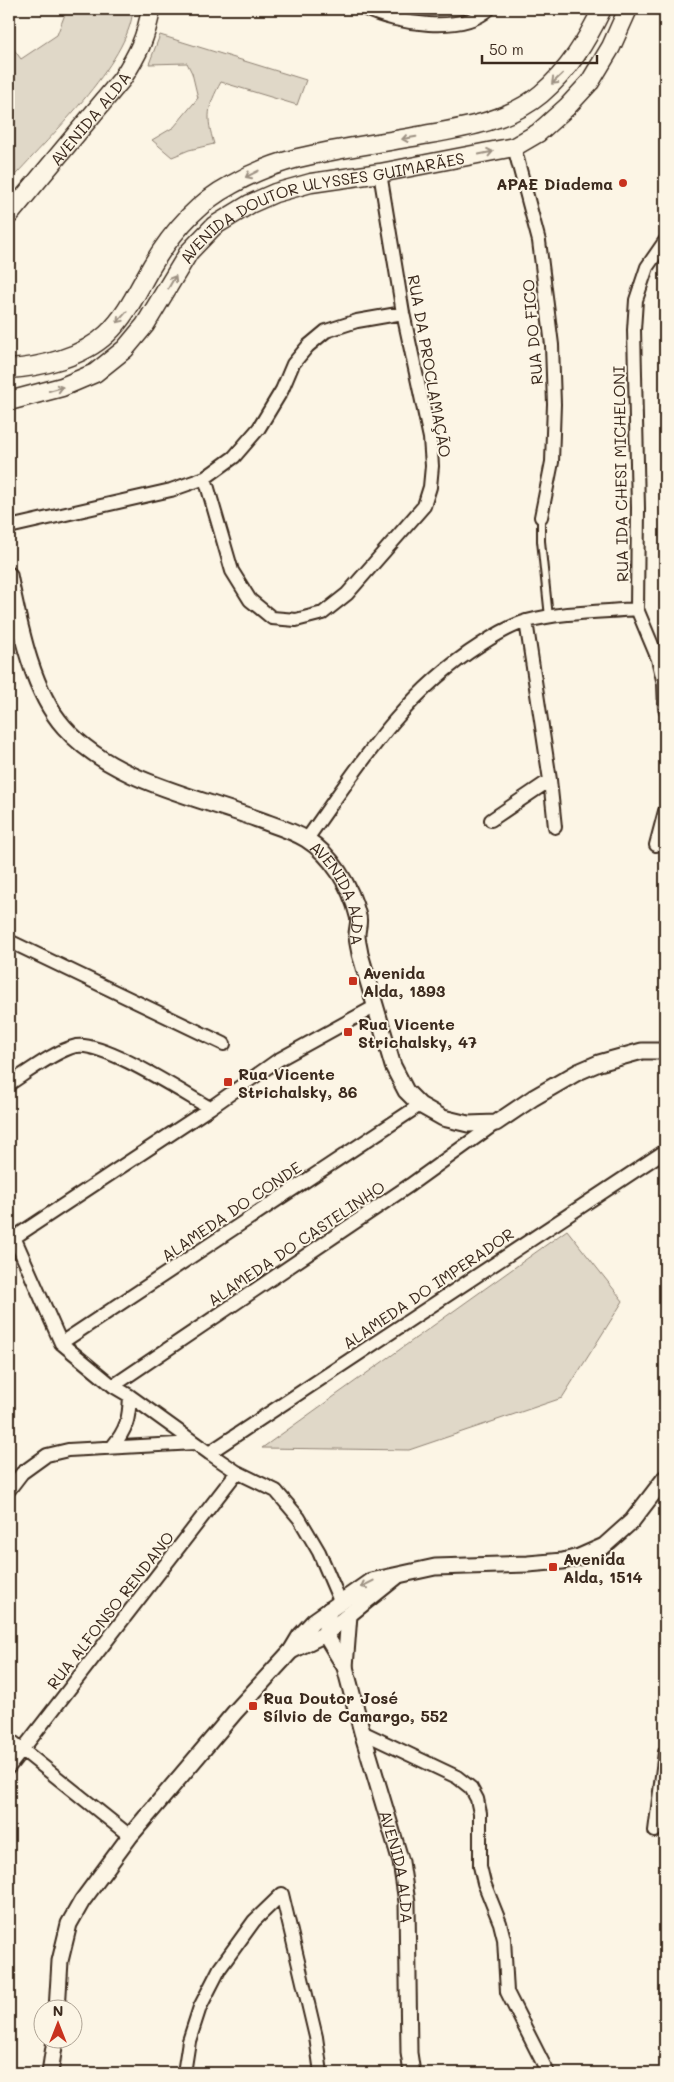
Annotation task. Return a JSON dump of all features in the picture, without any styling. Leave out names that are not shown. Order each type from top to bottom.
[{"type":"main road","name":"AVENIDA ALDA","points":[[9,215],[122,79],[135,59],[147,32],[150,9]]},
{"type":"main road","name":"AVENIDA DOUTOR ULYSSES GUIMARÃES","points":[[9,369],[31,368],[76,354],[106,335],[127,311],[170,238],[195,211],[225,188],[259,170],[297,158],[451,130],[504,116],[540,95],[569,66],[587,40],[602,9]]},
{"type":"main road","name":"AVENIDA DOUTOR ULYSSES GUIMARÃES","points":[[9,401],[62,387],[95,373],[125,349],[145,325],[189,252],[214,226],[250,204],[274,193],[311,182],[380,173],[514,147],[538,133],[567,108],[590,82],[611,47],[628,9]]},
{"type":"street","points":[[366,9],[400,21],[456,24],[485,13],[489,9]]},
{"type":"street","name":"RUA DO FICO","points":[[514,147],[539,241],[552,345],[554,404],[552,462],[541,517]]},
{"type":"street","name":"RUA DA PROCLAMAÇÃO","points":[[205,478],[232,571],[250,600],[272,618],[296,620],[323,613],[347,594],[424,506],[430,487],[432,466],[430,438],[403,313],[380,173]]},
{"type":"street","name":"RUA IDA CHESI MICHELONI","points":[[665,241],[647,267],[636,300],[634,330],[638,508],[637,609],[658,659],[664,684],[665,709]]},
{"type":"street","points":[[9,527],[172,490],[205,478],[234,457],[259,428],[282,390],[293,364],[308,346],[326,331],[357,321],[403,313]]},
{"type":"street","name":"AVENIDA ALDA","points":[[9,575],[19,622],[45,700],[63,726],[75,739],[102,758],[155,786],[247,815],[306,839],[335,866],[352,898],[359,918],[357,935],[360,954],[393,1066],[406,1091],[420,1105],[443,1118],[468,1124],[496,1123]]},
{"type":"street","points":[[306,839],[383,733],[406,706],[464,655],[502,630],[526,621],[549,617],[637,609]]},
{"type":"street","points":[[526,621],[550,780],[555,828]]},
{"type":"street","points":[[491,820],[550,780]]},
{"type":"street","points":[[656,845],[665,811]]},
{"type":"street","points":[[9,941],[224,1044]]},
{"type":"street","points":[[325,1634],[335,1605],[319,1552],[299,1518],[276,1491],[237,1472],[209,1453],[130,1396],[113,1386],[60,1343],[12,1239],[210,1108],[278,1060],[376,1006]]},
{"type":"street","points":[[9,1084],[60,1053],[76,1046],[94,1048],[117,1057],[210,1108]]},
{"type":"street","points":[[496,1123],[533,1098],[578,1072],[599,1063],[642,1052],[665,1051]]},
{"type":"street","name":"ALAMEDA DO CONDE","points":[[60,1343],[420,1105]]},
{"type":"street","name":"ALAMEDA DO CASTELINHO","points":[[113,1386],[410,1185],[496,1123]]},
{"type":"street","name":"ALAMEDA DO IMPERADOR","points":[[209,1453],[665,1151]]},
{"type":"street","points":[[112,1447],[127,1426],[130,1396]]},
{"type":"street","points":[[9,1490],[22,1473],[46,1455],[68,1450],[195,1443]]},
{"type":"street","name":"RUA ALFONSO RENDANO","points":[[9,1768],[237,1472]]},
{"type":"street","points":[[58,2000],[60,1961],[69,1924],[82,1901],[130,1836],[235,1712],[291,1651],[300,1636],[314,1621],[371,1581],[397,1577],[436,1567],[528,1564],[563,1561],[579,1557],[604,1546],[632,1521],[665,1478]]},
{"type":"street","points":[[291,1651],[325,1634],[397,1577]]},
{"type":"street","name":"AVENIDA ALDA","points":[[345,1667],[349,1615]]},
{"type":"street","name":"AVENIDA ALDA","points":[[325,1634],[345,1667],[362,1732],[401,1862],[407,1902],[409,2053],[412,2073]]},
{"type":"street","points":[[362,1732],[457,1777],[471,1788],[477,1799],[480,1812],[480,1866],[484,1883],[500,1923],[504,1939],[507,1992],[548,2073]]},
{"type":"street","points":[[9,1739],[130,1836]]},
{"type":"street","points":[[655,1831],[662,1789],[665,1752]]},
{"type":"street","points":[[184,2073],[189,2041],[200,2007],[220,1968],[254,1921],[282,1894],[316,2037],[321,2073]]},
{"type":"street","points":[[50,2073],[53,2050]]},
{"type":"lane","points":[[541,517],[541,541],[549,617]]},
{"type":"shaded area","points":[[67,9],[133,9],[128,30],[117,53],[102,76],[63,124],[9,182],[9,43],[21,59],[57,35]]},
{"type":"shaded area","points":[[160,35],[306,80],[297,105],[221,82],[209,112],[214,144],[189,150],[172,157],[152,140],[174,127],[198,98],[192,73],[187,63],[149,64]]},
{"type":"shaded area","points":[[567,1230],[623,1301],[562,1398],[409,1450],[262,1448]]},
{"type":"place","name":"APAE Diadema","points":[[623,183]]},
{"type":"place","name":"Avenida Alda, 1893","points":[[353,981]]},
{"type":"place","name":"Rua Vicente Strichalsky, 47","points":[[348,1032]]},
{"type":"place","name":"Rua Vicente Strichalsky, 86","points":[[228,1082]]},
{"type":"place","name":"Avenida Alda, 1514","points":[[553,1567]]},
{"type":"place","name":"Rua Doutor José Sílvio de Camargo, 552","points":[[253,1706]]}]
